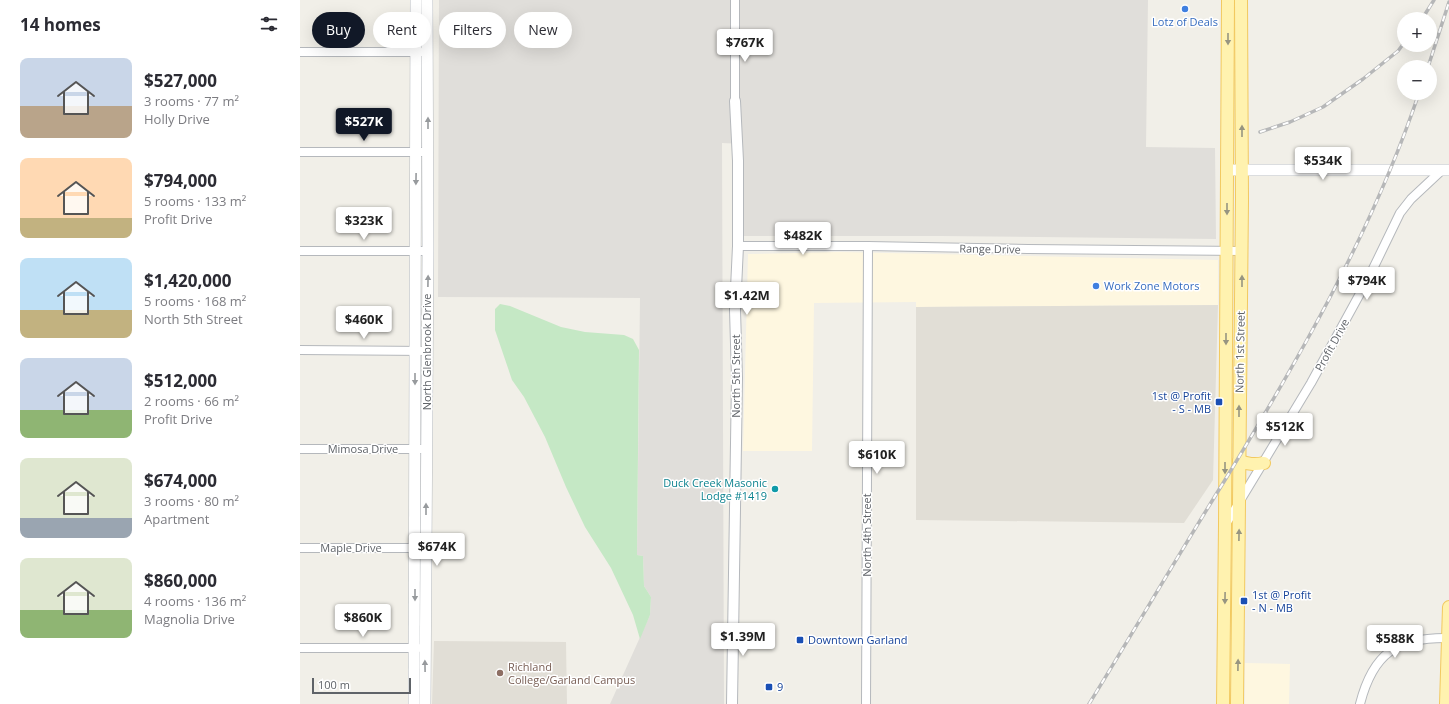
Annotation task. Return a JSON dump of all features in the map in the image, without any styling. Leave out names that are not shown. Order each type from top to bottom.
[{"type":"main road","name":"North Glenbrook Drive","points":[[416,0],[417,152],[414,350],[415,449],[420,548],[420,648],[425,704]]},
{"type":"main road","name":"North Glenbrook Drive","points":[[420,548],[426,449],[428,251],[427,0]]},
{"type":"main road","name":"North 1st Street","points":[[1223,704],[1226,525],[1228,0]]},
{"type":"main road","name":"North 1st Street","points":[[1237,704],[1239,385],[1242,251],[1241,0]]},
{"type":"main road","points":[[1228,12],[1241,13]]},
{"type":"main road","points":[[1227,170],[1446,170]]},
{"type":"main road","points":[[1226,385],[1239,385]]},
{"type":"main road","points":[[1239,461],[1257,465],[1264,462]]},
{"type":"main road","points":[[1446,704],[1449,607]]},
{"type":"main road","name":"North Glenbrook Drive","points":[[414,704],[420,648]]},
{"type":"street","name":"North 5th Street","points":[[732,704],[737,378],[735,310],[738,246],[738,161],[735,101],[735,0]]},
{"type":"street","points":[[300,52],[428,52]]},
{"type":"street","points":[[300,152],[428,152]]},
{"type":"street","name":"Profit Drive","points":[[1226,525],[1311,383],[1348,316],[1400,213],[1411,199],[1446,170]]},
{"type":"street","name":"Range Drive","points":[[738,246],[868,246],[1227,252],[1242,251]]},
{"type":"street","name":"North 4th Street","points":[[866,704],[868,246]]},
{"type":"street","points":[[300,251],[428,251]]},
{"type":"street","points":[[300,350],[427,351]]},
{"type":"street","name":"Mimosa Drive","points":[[300,449],[426,449]]},
{"type":"street","name":"Maple Drive","points":[[300,548],[420,548]]},
{"type":"street","points":[[1360,704],[1369,677],[1382,657],[1393,648],[1408,642],[1429,637],[1448,638]]},
{"type":"street","points":[[300,648],[420,648]]},
{"type":"shaded area","points":[[439,0],[1148,0],[1146,147],[1215,148],[1216,239],[941,236],[742,236],[743,144],[722,143],[724,704],[610,704],[650,615],[651,597],[644,586],[643,556],[637,555],[640,298],[438,297]]},
{"type":"shaded area","points":[[839,252],[1218,260],[1218,305],[916,307],[916,302],[814,303],[812,451],[743,451],[748,254]]},
{"type":"shaded area","points":[[1218,305],[1213,480],[1184,523],[916,520],[916,307]]},
{"type":"shaded area","name":"Richland College/Garland Campus","points":[[434,641],[566,642],[567,704],[432,704]]},
{"type":"shaded area","points":[[1245,663],[1290,664],[1289,704],[1245,704]]},
{"type":"green space","points":[[500,304],[510,306],[561,327],[585,332],[624,335],[633,339],[639,350],[637,555],[643,556],[644,586],[651,597],[650,615],[640,639],[633,615],[611,568],[585,527],[545,437],[524,397],[512,380],[495,330],[495,309]]},
{"type":"railway","points":[[1426,12],[1434,0]]},
{"type":"railway","points":[[1430,60],[1449,2]]},
{"type":"railway","points":[[1260,132],[1290,122],[1323,107],[1363,79],[1397,52]]},
{"type":"railway","points":[[1089,704],[1253,434],[1307,340],[1333,292],[1380,194],[1401,144],[1417,100]]},
{"type":"place","name":"Lotz of Deals","points":[[1185,9]]},
{"type":"place","name":"Work Zone Motors","points":[[1096,286]]},
{"type":"place","name":"1st @ Profit - S - MB","points":[[1219,402]]},
{"type":"place","name":"Duck Creek Masonic Lodge #1419","points":[[775,489]]},
{"type":"place","name":"1st @ Profit - N - MB","points":[[1244,601]]},
{"type":"place","name":"Downtown Garland","points":[[800,640]]},
{"type":"place","name":"Richland College/Garland Campus","points":[[500,673]]},
{"type":"place","name":"9","points":[[769,687]]}]
